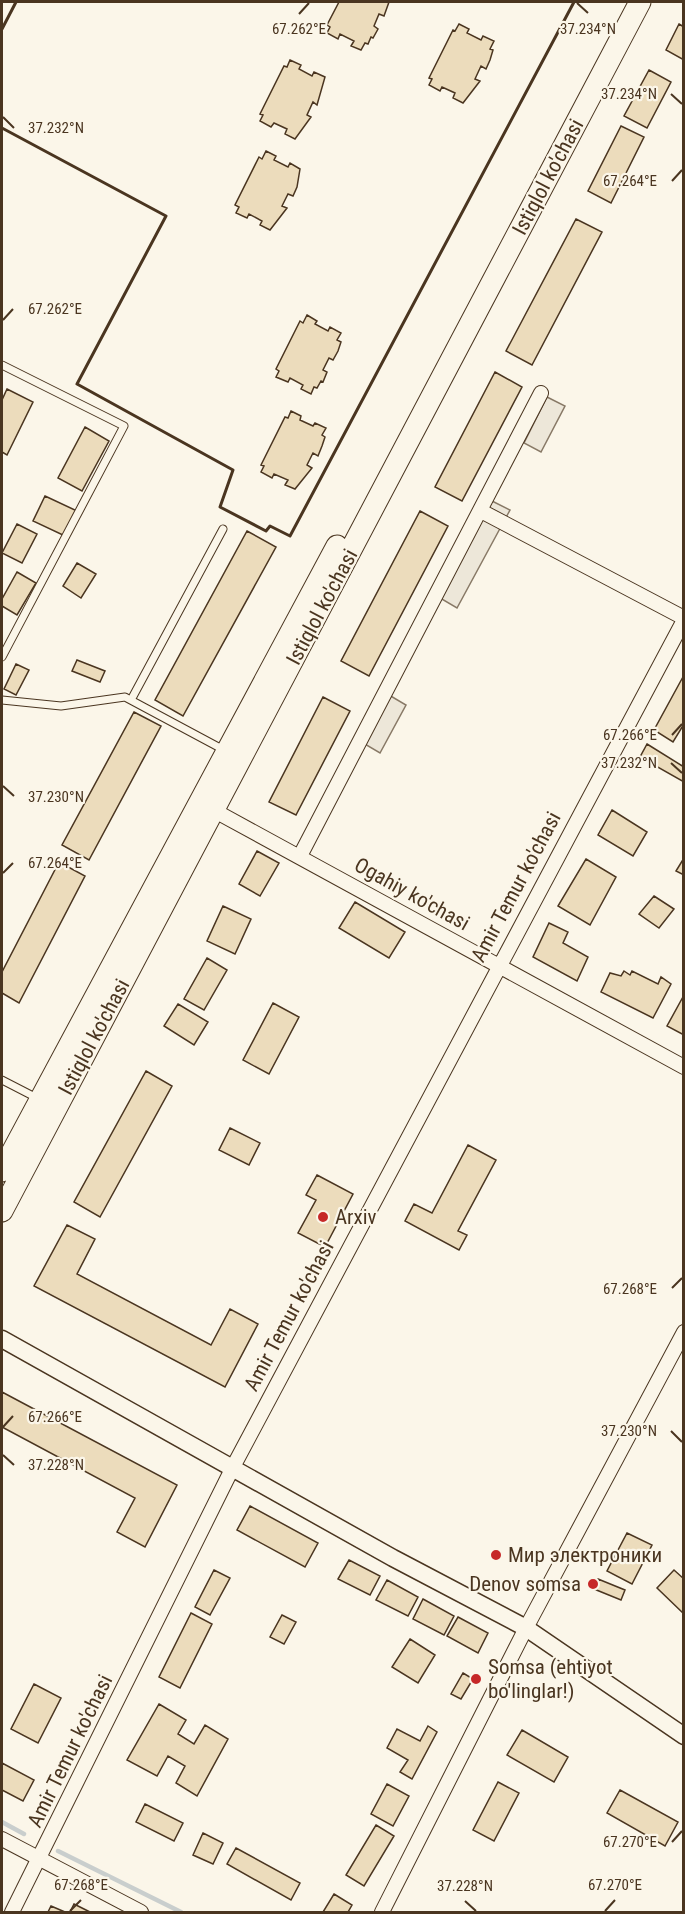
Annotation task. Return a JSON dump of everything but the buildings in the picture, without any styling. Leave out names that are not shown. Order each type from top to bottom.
[{"type":"main road","name":"Istiqlol ko'chasi","points":[[2,1211],[48,1103],[228,752],[625,2]]},
{"type":"main road","name":"Istiqlol ko'chasi","points":[[2,1171],[48,1103],[214,811],[639,2]]},
{"type":"street","points":[[300,856],[482,512],[541,393]]},
{"type":"street","points":[[482,512],[684,619]]},
{"type":"street","name":"Amir Temur ko'chasi","points":[[12,1912],[233,1467],[497,966],[684,619]]},
{"type":"street","name":"Ogahiy ko'chasi","points":[[214,811],[684,1067]]},
{"type":"street","points":[[382,1912],[526,1628],[684,1332]]},
{"type":"street","points":[[2,1339],[393,1558],[526,1628],[679,1730]]},
{"type":"street","points":[[2,1839],[141,1912]]},
{"type":"lane","points":[[2,365],[124,426],[2,657]]},
{"type":"lane","points":[[131,700],[223,528]]},
{"type":"lane","points":[[2,700],[61,706],[125,697],[228,752]]},
{"type":"lane","points":[[2,1080],[48,1103]]},
{"type":"shaded area","points":[[547,397],[565,406],[541,452],[524,443]]},
{"type":"shaded area","points":[[492,501],[510,510],[457,608],[440,598]]},
{"type":"shaded area","points":[[389,695],[406,705],[380,753],[363,743]]},
{"type":"waterway","points":[[2,1822],[24,1834]]},
{"type":"waterway","points":[[58,1851],[181,1912]]},
{"type":"wall","points":[[2,29],[16,2]]},
{"type":"wall","points":[[2,128],[166,216],[77,384],[233,470],[220,507],[266,531],[270,526],[290,536],[574,2]]},
{"type":"place","name":"Arxiv","points":[[323,1217]]},
{"type":"place","name":"Мир электроники","points":[[496,1555]]},
{"type":"place","name":"Denov somsa","points":[[593,1584]]},
{"type":"place","name":"Somsa (ehtiyot bo'linglar!)","points":[[476,1679]]}]
